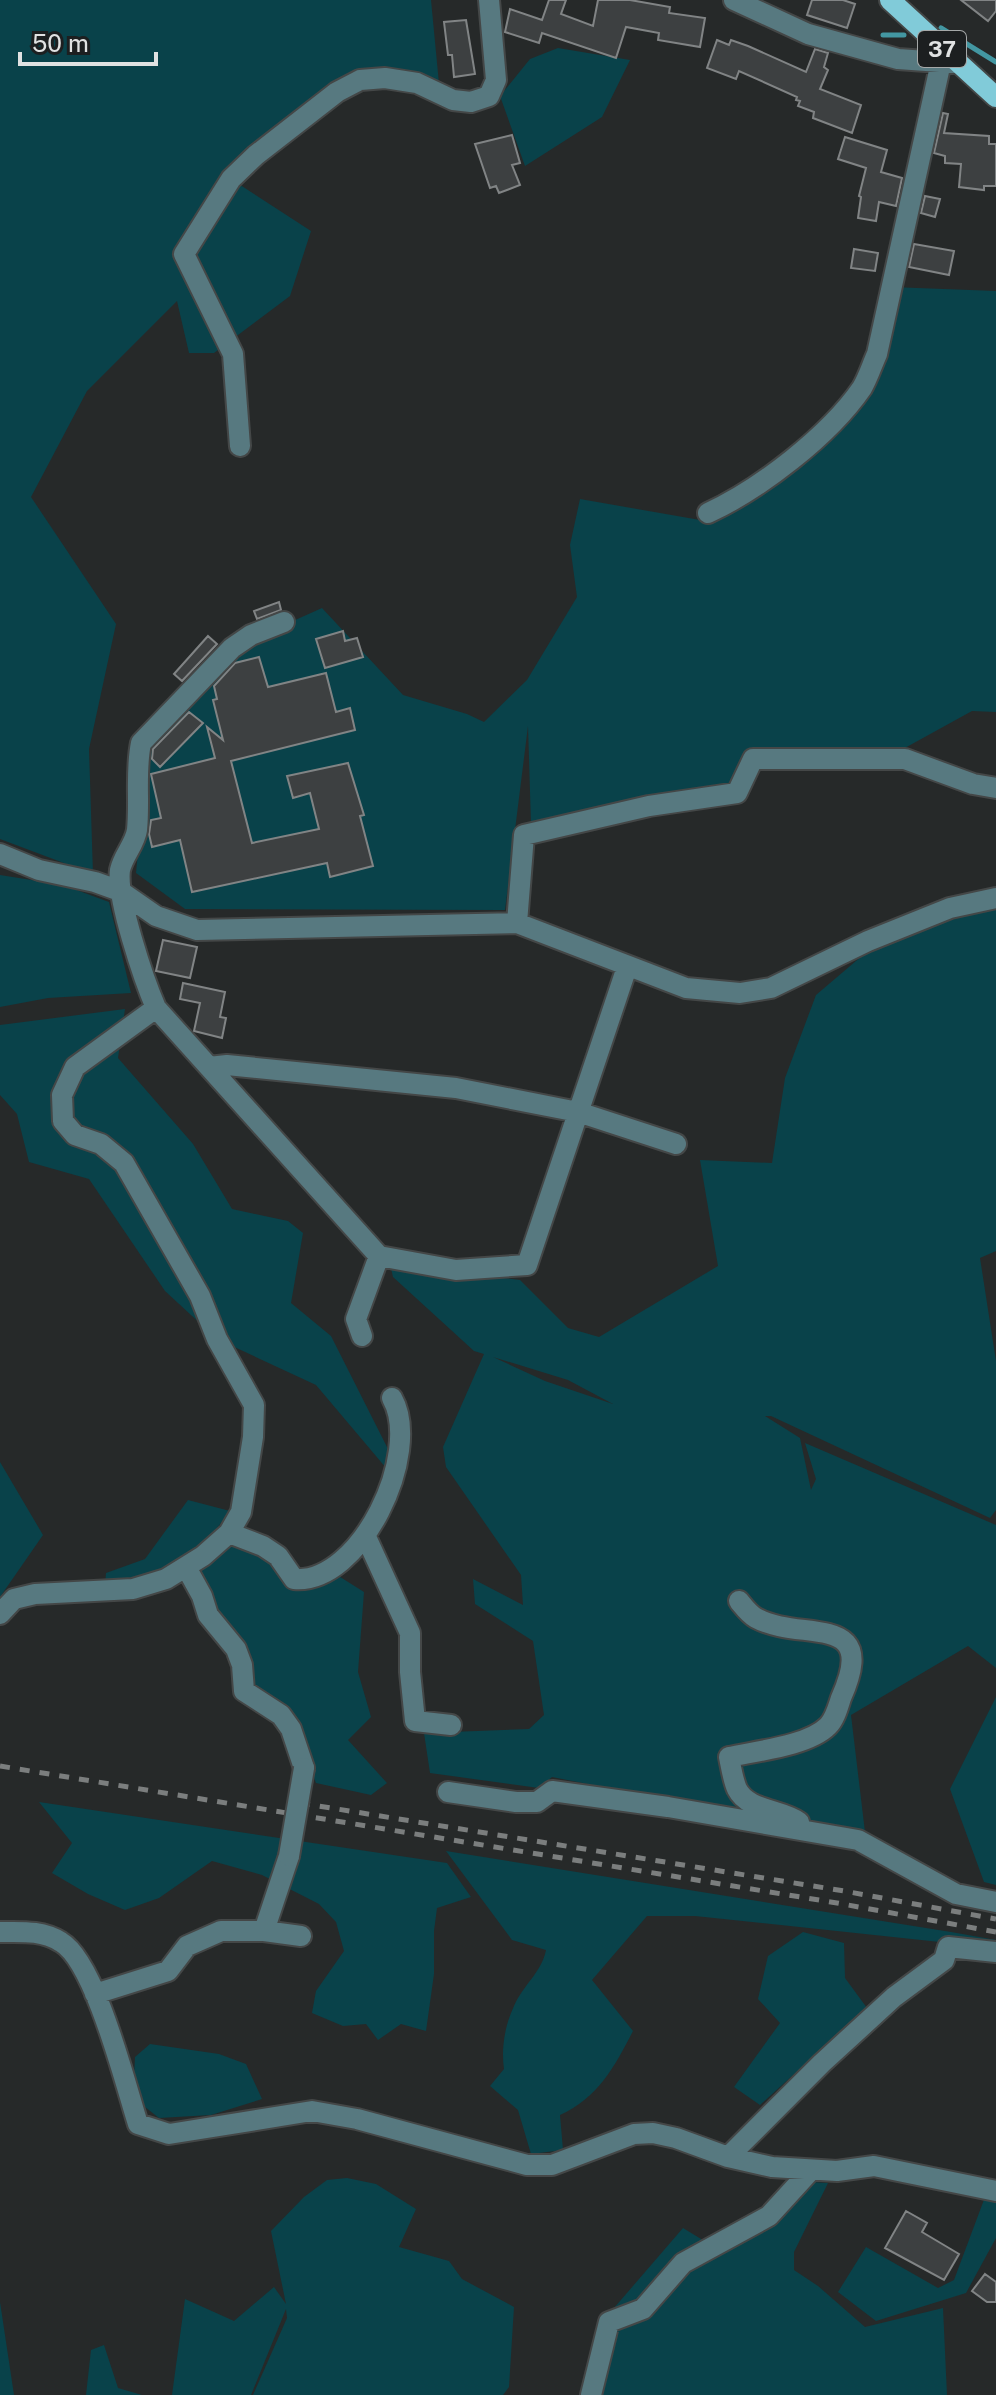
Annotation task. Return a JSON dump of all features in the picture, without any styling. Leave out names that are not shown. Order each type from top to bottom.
[{"type":"main road","name":"37","points":[[890,0],[949,63],[996,97]]},
{"type":"street","points":[[240,446],[233,354],[184,254],[231,179],[256,155],[337,92],[360,80],[385,78],[417,83],[453,100],[471,102],[489,96],[496,80],[489,0]]},
{"type":"street","points":[[708,513],[730,503],[784,467],[843,411],[863,386],[877,354],[949,63],[898,59],[808,34],[734,0]]},
{"type":"street","points":[[284,622],[251,635],[232,648],[141,743],[137,761],[137,833],[120,868],[120,891],[146,985],[156,1008],[379,1256],[456,1270],[527,1265],[627,967]]},
{"type":"street","points":[[517,923],[524,835],[649,806],[737,793],[753,759],[905,759],[973,784],[996,788]]},
{"type":"street","points":[[0,854],[39,870],[95,882],[120,891],[156,916],[197,930],[517,923],[686,988],[740,993],[771,988],[868,941],[950,908],[996,898]]},
{"type":"street","points":[[0,1614],[14,1599],[35,1594],[133,1589],[166,1579],[203,1556],[229,1533],[241,1512],[253,1437],[254,1405],[217,1339],[200,1296],[124,1163],[101,1144],[75,1135],[63,1121],[62,1095],[75,1067],[156,1008]]},
{"type":"street","points":[[209,1067],[227,1065],[456,1088],[578,1112],[676,1144]]},
{"type":"street","points":[[362,1336],[356,1319],[379,1256]]},
{"type":"street","points":[[229,1533],[263,1546],[278,1556],[294,1579],[310,1581],[325,1574],[366,1537],[393,1484],[399,1455],[397,1407],[392,1398]]},
{"type":"street","points":[[366,1537],[410,1633],[415,1721],[451,1725]]},
{"type":"street","points":[[186,1567],[202,1596],[208,1615],[236,1649],[242,1665],[244,1691],[281,1715],[291,1729],[304,1768],[289,1856],[264,1931]]},
{"type":"street","points":[[739,1601],[752,1616],[769,1624],[823,1632],[842,1639],[853,1654],[851,1676],[827,1727],[812,1738],[729,1757],[737,1789],[747,1801],[792,1817],[812,1832]]},
{"type":"street","points":[[448,1792],[537,1802],[552,1791],[668,1807],[858,1840],[956,1894],[996,1902]]},
{"type":"street","points":[[95,1994],[168,1971],[187,1946],[221,1931],[264,1931],[301,1936]]},
{"type":"street","points":[[0,1932],[40,1932],[62,1942],[76,1955],[95,1994],[138,2124],[169,2134],[312,2111],[357,2119],[527,2165],[552,2165],[634,2134],[653,2133],[728,2157],[772,2167],[811,2170],[874,2166],[996,2191]]},
{"type":"street","points":[[728,2157],[822,2063],[894,1997],[944,1960],[948,1947],[996,1952]]},
{"type":"street","points":[[591,2395],[609,2322],[643,2309],[683,2263],[769,2216],[811,2170]]},
{"type":"shaded area","points":[[0,0],[431,0],[440,94],[385,78],[299,122],[231,179],[311,231],[290,296],[214,353],[189,353],[177,301],[87,391],[31,497],[116,624],[89,749],[93,874],[0,839]]},
{"type":"shaded area","points":[[558,48],[630,60],[602,117],[525,166],[500,96],[530,59]]},
{"type":"shaded area","points":[[891,287],[996,291],[996,712],[972,711],[903,749],[762,750],[737,793],[531,824],[528,726],[505,910],[185,909],[136,873],[148,749],[198,695],[264,634],[322,608],[403,695],[484,722],[527,680],[577,597],[570,545],[580,499],[700,520],[862,408]]},
{"type":"shaded area","points":[[0,875],[63,885],[109,902],[131,993],[48,998],[0,1007]]},
{"type":"shaded area","points":[[996,908],[996,1251],[980,1258],[996,1361],[996,1510],[990,1518],[771,1416],[765,1416],[800,1438],[811,1490],[816,1479],[805,1443],[996,1525],[996,1668],[968,1646],[851,1715],[865,1832],[757,1817],[552,1777],[539,1788],[430,1773],[424,1733],[529,1729],[544,1715],[533,1641],[475,1604],[473,1579],[523,1605],[521,1575],[446,1467],[443,1447],[484,1354],[474,1351],[393,1277],[390,1264],[520,1280],[568,1328],[599,1337],[718,1266],[700,1160],[772,1163],[785,1078],[816,995],[883,938]],"holes":[[[493,1357],[568,1380],[613,1404],[545,1381]]]},
{"type":"shaded area","points":[[125,1009],[118,1058],[193,1144],[232,1209],[288,1221],[303,1233],[291,1303],[331,1336],[388,1449],[392,1475],[316,1385],[217,1339],[165,1291],[89,1179],[29,1162],[17,1114],[0,1095],[0,1025]]},
{"type":"shaded area","points":[[0,1462],[43,1535],[0,1597]]},
{"type":"shaded area","points":[[188,1500],[230,1511],[214,1532],[275,1558],[298,1588],[337,1575],[364,1592],[358,1672],[371,1717],[348,1740],[387,1783],[371,1795],[316,1783],[303,1756],[242,1669],[191,1559],[133,1583],[105,1585],[106,1573],[145,1559]]},
{"type":"shaded area","points":[[996,1697],[996,1885],[984,1882],[950,1789]]},
{"type":"shaded area","points":[[39,1802],[447,1863],[471,1897],[437,1908],[434,1974],[426,2031],[401,2024],[378,2040],[366,2024],[343,2026],[312,2013],[316,1991],[344,1951],[336,1922],[319,1904],[262,1875],[212,1861],[159,1898],[125,1910],[88,1894],[52,1873],[72,1843]]},
{"type":"shaded area","points":[[446,1851],[951,1932],[996,1940],[996,1948],[695,1916],[647,1916],[592,1980],[633,2031],[604,2080],[585,2100],[560,2115],[563,2150],[531,2154],[518,2110],[490,2086],[504,2069],[503,2045],[511,2013],[541,1965],[546,1950],[512,1940]]},
{"type":"shaded area","points":[[803,1932],[844,1943],[845,1978],[867,2008],[760,2105],[734,2087],[780,2023],[758,1999],[768,1956]]},
{"type":"shaded area","points":[[150,2044],[219,2054],[246,2064],[262,2099],[211,2115],[159,2118],[145,2107],[134,2078],[135,2057]]},
{"type":"shaded area","points":[[347,2178],[376,2184],[416,2209],[399,2247],[449,2261],[462,2279],[514,2307],[509,2387],[503,2395],[253,2395],[287,2318],[286,2309],[251,2395],[172,2395],[185,2299],[234,2321],[274,2287],[286,2304],[271,2231],[304,2197],[327,2180]]},
{"type":"shaded area","points":[[808,2182],[828,2183],[794,2252],[794,2270],[818,2286],[865,2327],[943,2308],[947,2395],[589,2395],[614,2308],[683,2228],[711,2245]]},
{"type":"shaded area","points":[[985,2197],[996,2201],[996,2238],[966,2293],[876,2321],[838,2292],[866,2247],[938,2288],[954,2280]]},
{"type":"shaded area","points":[[0,2302],[14,2395],[0,2395]]},
{"type":"shaded area","points":[[104,2345],[118,2388],[142,2395],[86,2395],[91,2350]]},
{"type":"building","points":[[549,0],[566,0],[561,14],[593,26],[598,0],[630,0],[670,7],[669,13],[705,18],[700,47],[658,40],[659,33],[626,27],[616,58],[542,33],[539,43],[505,32],[510,9],[542,20]]},
{"type":"building","points":[[812,0],[843,0],[855,4],[847,28],[807,15]]},
{"type":"building","points":[[961,0],[996,0],[996,11],[988,21]]},
{"type":"building","points":[[466,20],[475,74],[454,77],[444,22]]},
{"type":"building","points":[[717,40],[729,45],[731,40],[748,46],[806,72],[815,49],[828,53],[824,67],[828,70],[820,89],[861,105],[852,133],[813,118],[814,112],[798,106],[800,101],[796,100],[797,97],[739,71],[736,79],[707,68]]},
{"type":"building","points":[[943,113],[948,114],[944,133],[989,136],[989,144],[996,144],[996,186],[984,186],[984,190],[959,187],[961,164],[945,163],[945,156],[934,153]]},
{"type":"building","points":[[512,135],[520,163],[512,165],[520,185],[499,193],[496,186],[490,188],[475,144]]},
{"type":"building","points":[[845,137],[887,150],[881,172],[902,178],[896,206],[879,202],[876,221],[858,218],[859,196],[866,168],[838,159]]},
{"type":"building","points":[[925,196],[940,199],[935,217],[921,213]]},
{"type":"building","points":[[914,244],[954,251],[949,275],[909,267]]},
{"type":"building","points":[[854,249],[878,253],[875,271],[851,268]]},
{"type":"building","points":[[279,602],[281,610],[257,619],[254,611]]},
{"type":"building","points":[[343,631],[345,641],[357,638],[363,657],[325,668],[316,639]]},
{"type":"building","points":[[208,636],[217,644],[182,681],[174,674]]},
{"type":"building","points":[[259,657],[268,687],[326,673],[336,712],[350,708],[355,730],[231,761],[252,843],[319,829],[310,793],[293,798],[287,776],[348,763],[364,815],[360,816],[373,866],[330,877],[327,863],[192,892],[180,840],[152,847],[149,834],[151,820],[161,818],[151,774],[215,758],[207,727],[223,740],[213,700],[217,699],[214,686],[235,663]]},
{"type":"building","points":[[189,712],[203,723],[160,767],[152,759],[153,749]]},
{"type":"building","points":[[163,940],[197,947],[190,978],[156,971]]},
{"type":"building","points":[[183,983],[225,992],[220,1017],[226,1018],[222,1038],[194,1031],[200,1003],[180,999]]},
{"type":"building","points":[[906,2211],[927,2223],[922,2232],[959,2254],[944,2280],[885,2248]]},
{"type":"building","points":[[985,2274],[996,2282],[996,2302],[987,2302],[972,2291]]},
{"type":"waterway","points":[[941,28],[996,62]]},
{"type":"waterway","points":[[883,35],[904,35]]},
{"type":"railway","points":[[0,1766],[837,1903],[996,1932]]},
{"type":"railway","points":[[300,1803],[844,1891],[996,1919]]}]
